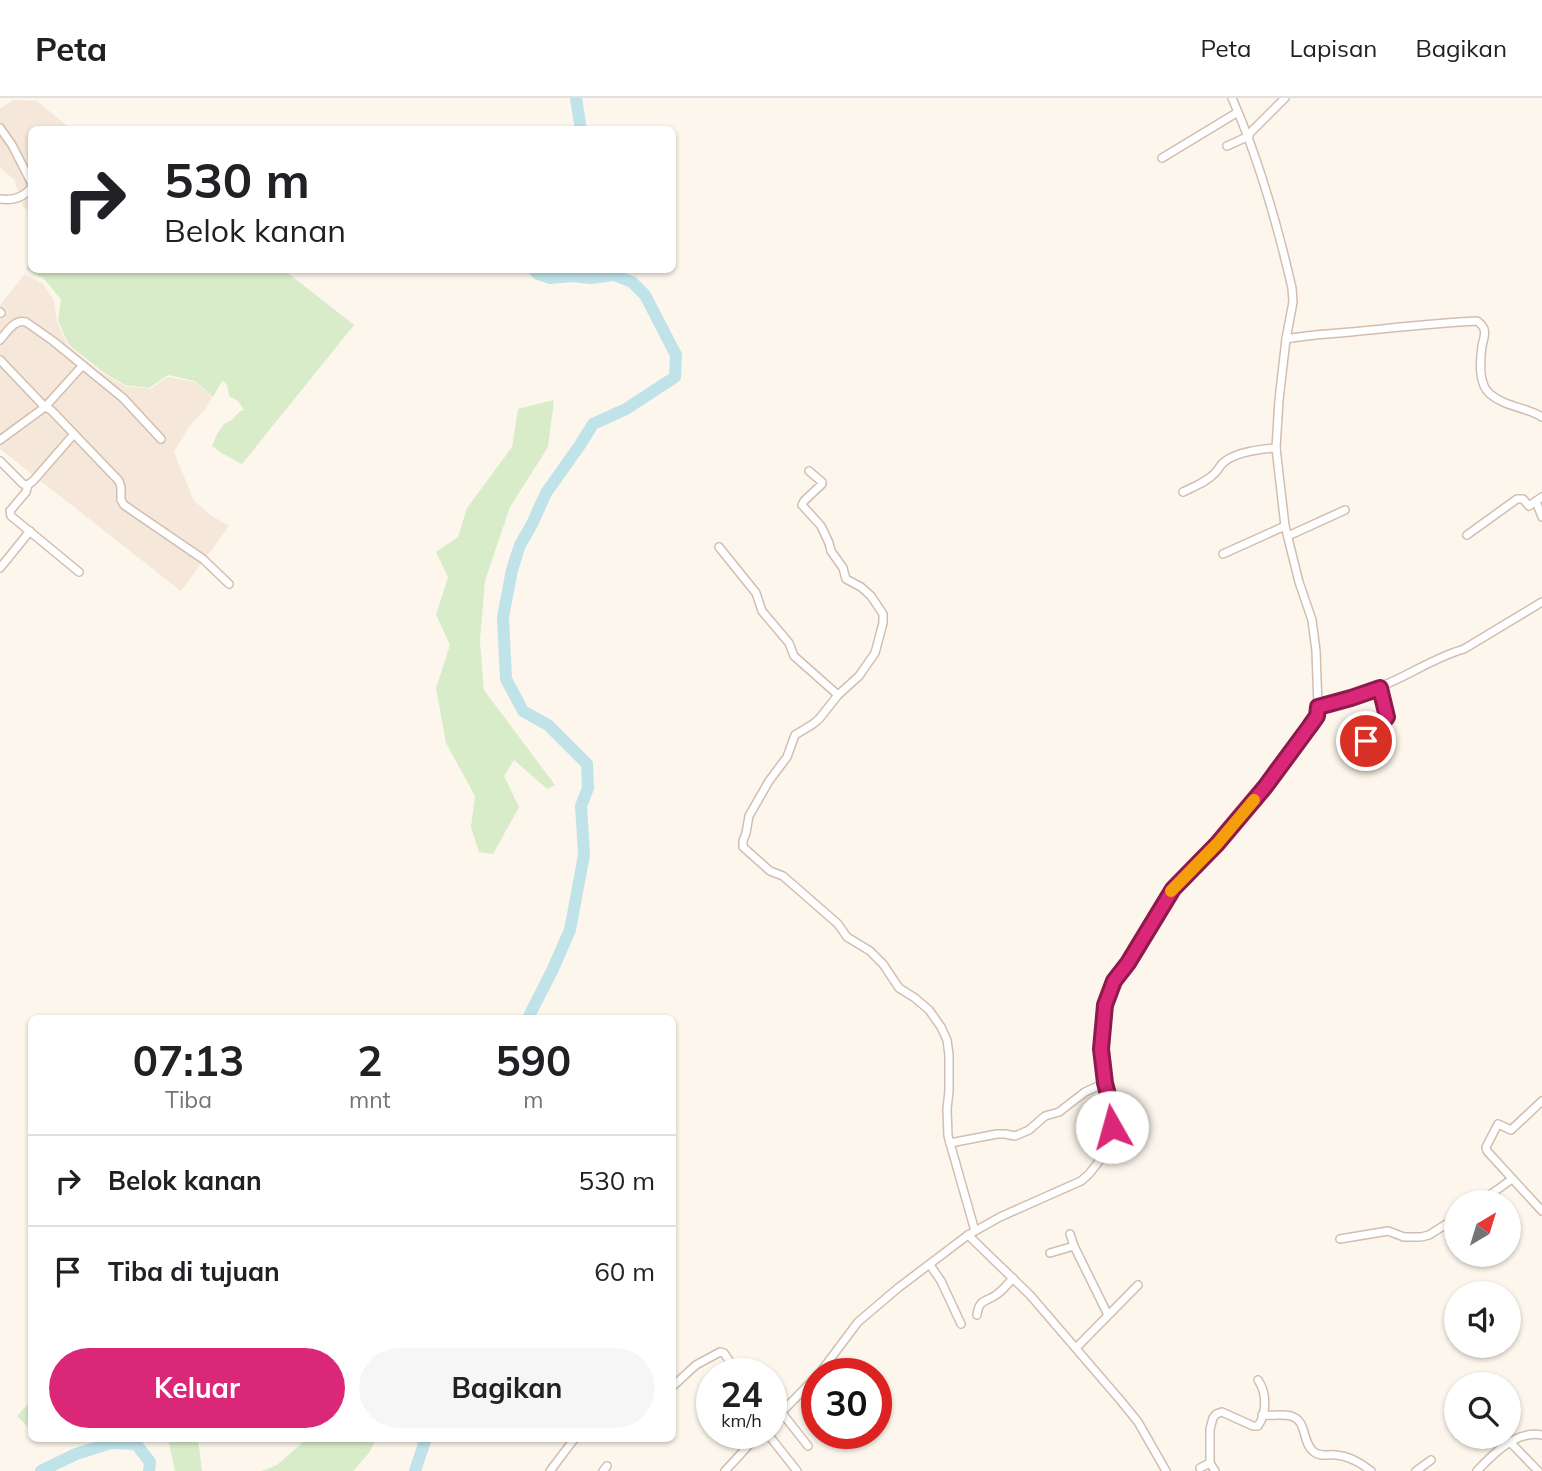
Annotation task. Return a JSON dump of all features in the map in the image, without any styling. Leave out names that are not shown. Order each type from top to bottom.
[{"type":"street","points":[[831,1358],[858,1322],[898,1287],[971,1233],[1081,1181],[1089,1174],[1105,1152],[1111,1138],[1112,1116],[1101,1049],[1105,1005],[1114,981],[1173,889],[1217,844],[1265,787],[1317,716],[1316,651],[1312,620],[1285,526],[1276,448],[1286,339],[1293,302],[1292,288],[1269,200],[1249,137],[1232,98]]},
{"type":"street","points":[[1227,146],[1249,137],[1285,98]]},
{"type":"street","points":[[1162,158],[1238,112]]},
{"type":"street","points":[[0,128],[12,145],[28,178]]},
{"type":"street","points":[[2,202],[21,197],[28,190]]},
{"type":"street","points":[[0,340],[15,324],[23,321],[47,336],[123,398],[161,439]]},
{"type":"street","points":[[1286,339],[1406,325],[1477,321],[1483,326],[1485,334],[1481,370],[1484,387],[1492,396],[1542,417]]},
{"type":"street","points":[[0,360],[119,481],[124,505],[203,559],[229,584]]},
{"type":"street","points":[[0,440],[45,407],[83,365]]},
{"type":"street","points":[[74,434],[28,485],[26,492],[9,514],[79,572]]},
{"type":"street","points":[[1183,492],[1205,481],[1223,463],[1235,456],[1276,448]]},
{"type":"street","points":[[0,461],[23,484],[28,485]]},
{"type":"street","points":[[810,471],[822,484],[802,505],[821,526],[846,579],[871,596],[883,614],[883,623],[875,653],[859,676],[838,695],[819,719],[795,735],[787,757],[769,781],[749,816],[743,841],[744,849],[770,871],[783,876],[850,940],[865,946],[876,956],[899,988],[915,998],[937,1020],[945,1034],[949,1055],[947,1125],[971,1233],[1076,1348],[1138,1422],[1166,1471]]},
{"type":"street","points":[[1467,535],[1517,499],[1523,499],[1528,506],[1539,499],[1542,517]]},
{"type":"street","points":[[1288,536],[1345,510]]},
{"type":"street","points":[[1223,554],[1285,526]]},
{"type":"street","points":[[0,568],[30,531]]},
{"type":"street","points":[[719,547],[756,593],[762,611],[789,643],[794,656],[838,695]]},
{"type":"street","points":[[1318,707],[1380,688],[1449,653],[1464,649],[1542,602]]},
{"type":"street","points":[[1366,741],[1387,717],[1380,688]]},
{"type":"street","points":[[950,1143],[1005,1133],[1015,1136],[1105,1083]]},
{"type":"street","points":[[1542,1101],[1511,1130],[1499,1124],[1486,1145],[1487,1151],[1542,1211]]},
{"type":"street","points":[[1497,1190],[1512,1179]]},
{"type":"street","points":[[1340,1238],[1388,1231],[1404,1237],[1422,1237],[1444,1226]]},
{"type":"street","points":[[1070,1234],[1108,1315]]},
{"type":"street","points":[[1050,1253],[1074,1246]]},
{"type":"street","points":[[930,1265],[941,1281],[961,1324]]},
{"type":"street","points":[[977,1315],[982,1302],[995,1295],[1013,1279]]},
{"type":"street","points":[[1076,1348],[1139,1285]]},
{"type":"street","points":[[709,1358],[720,1352],[727,1358]]},
{"type":"street","points":[[676,1383],[696,1365]]},
{"type":"street","points":[[1214,1471],[1210,1463],[1210,1429],[1213,1418],[1222,1412],[1256,1427],[1260,1425],[1265,1394],[1258,1380]]},
{"type":"street","points":[[787,1408],[801,1393]]},
{"type":"street","points":[[1262,1415],[1294,1417],[1303,1425],[1305,1438],[1314,1452],[1348,1458],[1371,1471]]},
{"type":"street","points":[[787,1419],[801,1437]]},
{"type":"street","points":[[1521,1438],[1542,1434]]},
{"type":"street","points":[[550,1471],[572,1442]]},
{"type":"street","points":[[725,1471],[745,1449]]},
{"type":"street","points":[[780,1449],[797,1471]]},
{"type":"street","points":[[1477,1471],[1502,1449]]},
{"type":"street","points":[[1517,1449],[1538,1471]]},
{"type":"street","points":[[1416,1471],[1431,1460]]},
{"type":"street","points":[[1200,1468],[1210,1463]]},
{"type":"shaded area","points":[[13,100],[37,101],[67,126],[28,126],[28,210],[23,207],[14,179],[0,168],[0,109]]},
{"type":"shaded area","points":[[25,274],[43,284],[54,301],[57,322],[68,346],[102,373],[125,386],[150,389],[168,377],[195,382],[212,397],[207,407],[188,428],[174,452],[194,501],[229,526],[181,591],[0,449],[0,305]]},
{"type":"green space","points":[[34,273],[288,273],[354,325],[242,464],[212,446],[224,424],[244,410],[238,401],[229,396],[226,384],[222,381],[213,397],[195,381],[168,375],[149,388],[125,385],[103,372],[69,345],[58,321],[61,299],[43,278]]},
{"type":"green space","points":[[554,400],[548,447],[510,507],[485,581],[480,641],[484,690],[555,785],[547,789],[514,760],[504,776],[519,807],[493,854],[479,852],[471,827],[475,796],[446,743],[436,688],[450,645],[436,615],[448,577],[436,552],[458,537],[467,508],[512,447],[518,409]]},
{"type":"green space","points":[[28,1404],[28,1427],[17,1416]]},
{"type":"green space","points":[[169,1442],[198,1442],[202,1471],[175,1471]]},
{"type":"green space","points":[[303,1442],[374,1442],[369,1453],[353,1471],[262,1471],[277,1465]]},
{"type":"waterway","points":[[576,98],[580,126]]},
{"type":"waterway","points":[[530,1015],[570,930],[584,855],[581,806],[588,788],[587,764],[548,725],[523,711],[506,679],[503,617],[512,570],[520,545],[546,493],[593,424],[626,409],[675,377],[676,355],[645,295],[632,282],[614,275],[550,278],[537,273]]},
{"type":"waterway","points":[[415,1471],[425,1442]]},
{"type":"waterway","points":[[41,1471],[76,1454],[111,1443],[136,1444],[150,1462],[149,1471]]},
{"type":"slow traffic","points":[[1171,891],[1217,844],[1254,800]]},
{"type":"route","points":[[1112,1127],[1101,1049],[1105,1005],[1114,981],[1128,963],[1165,901],[1265,787],[1317,716],[1318,707],[1380,688],[1387,717],[1366,741]]}]
